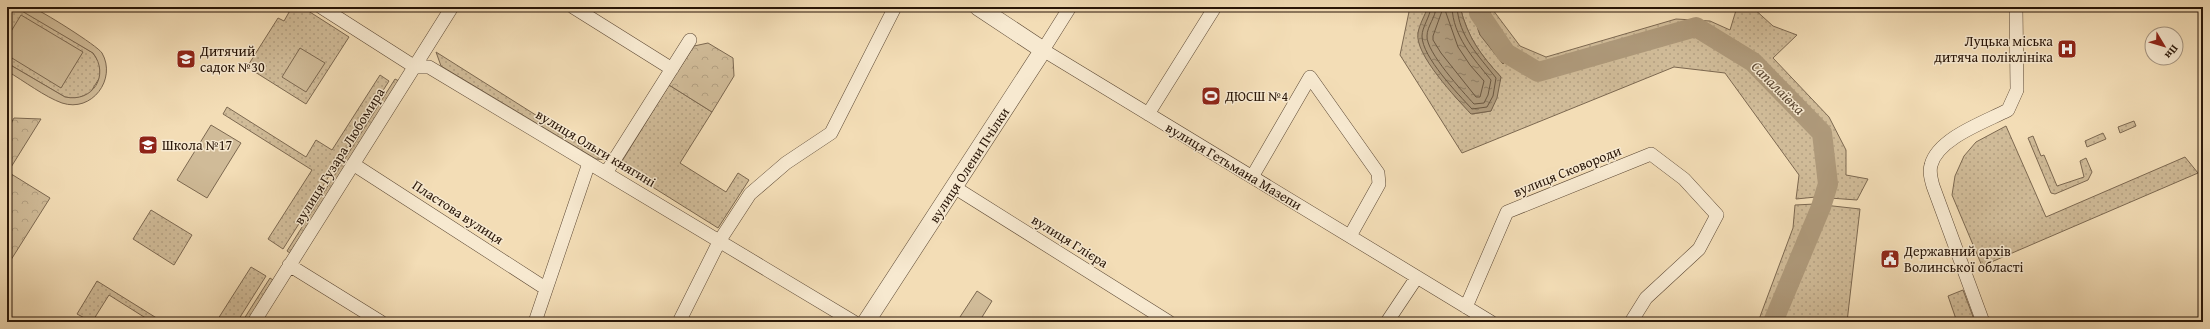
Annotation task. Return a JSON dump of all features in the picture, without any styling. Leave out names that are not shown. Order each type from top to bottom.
[{"type":"street","name":"вулиця Ольги княгині","points":[[321,7],[415,67],[429,67],[606,174],[720,240],[854,322]]},
{"type":"street","name":"вулиця Гузара Любомира","points":[[254,322],[452,7]]},
{"type":"street","points":[[573,7],[672,69]]},
{"type":"street","points":[[679,322],[720,240],[750,194],[786,163],[831,133],[895,7]]},
{"type":"street","name":"вулиця Гетьмана Мазепи","points":[[978,7],[1043,50],[1491,322]]},
{"type":"street","name":"вулиця Олени Пчілки","points":[[866,322],[1070,7]]},
{"type":"street","points":[[1148,114],[1215,7]]},
{"type":"street","points":[[1983,322],[1936,194],[1930,172],[1931,164],[1946,142],[2008,110],[2013,102],[2017,90],[2016,7]]},
{"type":"street","points":[[606,174],[690,40]]},
{"type":"street","points":[[1252,177],[1310,77],[1378,173],[1378,184],[1350,236]]},
{"type":"street","name":"вулиця Сковороди","points":[[1466,307],[1507,212],[1651,154],[1684,179],[1717,215],[1699,250],[1646,298],[1631,322]]},
{"type":"street","points":[[535,322],[545,288],[589,163]]},
{"type":"street","name":"Пластова вулиця","points":[[353,164],[545,288]]},
{"type":"street","name":"вулиця Глієра","points":[[954,187],[1169,322]]},
{"type":"street","points":[[290,265],[381,322]]},
{"type":"street","points":[[1387,322],[1417,277]]},
{"type":"green space","points":[[7,7],[15,7],[23,10],[93,53],[100,64],[100,77],[90,93],[78,98],[65,97],[7,63]]},
{"type":"green space","points":[[15,7],[31,7],[36,9],[80,36],[102,53],[106,63],[106,73],[104,83],[99,92],[83,103],[73,105],[62,103],[42,93],[7,71],[7,63],[65,97],[75,98],[84,96],[91,92],[96,86],[100,70],[98,61],[93,53]]},
{"type":"green space","points":[[292,7],[302,7],[349,37],[306,104],[247,67],[278,18],[284,21]]},
{"type":"green space","points":[[1410,7],[1428,7],[1418,33],[1456,98],[1472,114],[1491,111],[1501,77],[1481,53],[1471,37],[1460,7],[1471,7],[1480,35],[1514,52],[1495,27],[1488,7],[1493,7],[1493,10],[1520,46],[1546,57],[1676,19],[1710,21],[1730,30],[1737,7],[1752,7],[1773,26],[1797,35],[1773,58],[1829,117],[1846,150],[1846,175],[1868,179],[1857,200],[1816,197],[1796,199],[1799,175],[1725,73],[1674,67],[1462,153],[1400,55]]},
{"type":"green space","points":[[21,15],[83,52],[61,88],[7,55],[7,38]]},
{"type":"green space","points":[[708,43],[733,58],[734,76],[712,112],[669,85],[694,46]]},
{"type":"green space","points":[[300,48],[325,63],[306,92],[282,77]]},
{"type":"green space","points":[[436,52],[607,160],[596,159],[441,66]]},
{"type":"green space","points":[[380,75],[389,81],[283,249],[268,239],[312,170],[223,114],[227,107],[306,157],[316,140],[332,150]]},
{"type":"green space","points":[[395,79],[399,81],[290,253],[287,251]]},
{"type":"green space","points":[[669,85],[712,112],[680,163],[726,192],[738,173],[749,180],[718,228],[619,166]]},
{"type":"green space","points":[[14,118],[41,119],[8,172],[50,198],[9,263],[7,130]]},
{"type":"green space","points":[[2134,121],[2136,126],[2120,133],[2118,127]]},
{"type":"green space","points":[[211,125],[241,143],[207,198],[177,180]]},
{"type":"green space","points":[[2006,126],[2046,217],[2185,157],[2198,173],[1982,266],[1952,195],[1955,176],[1964,156],[1976,142]]},
{"type":"green space","points":[[2103,133],[2106,139],[2087,147],[2085,141]]},
{"type":"green space","points":[[2033,136],[2041,156],[2044,155],[2057,186],[2084,177],[2080,161],[2086,158],[2092,172],[2088,180],[2055,194],[2051,193],[2028,138]]},
{"type":"green space","points":[[1815,204],[1860,209],[1847,322],[1758,322],[1793,228],[1795,205]]},
{"type":"green space","points":[[151,210],[192,235],[174,265],[133,239]]},
{"type":"green space","points":[[251,267],[266,276],[237,322],[216,322]]},
{"type":"green space","points":[[270,278],[273,280],[247,322],[242,322]]},
{"type":"green space","points":[[97,281],[163,322],[152,322],[109,295],[92,322],[77,314]]},
{"type":"green space","points":[[1963,290],[1975,322],[1957,322],[1948,296]]},
{"type":"green space","points":[[977,291],[992,301],[979,322],[962,322],[958,320]]},
{"type":"water","points":[[1428,7],[1460,7],[1471,37],[1487,61],[1501,77],[1497,98],[1491,111],[1471,114],[1429,64],[1419,42],[1418,33]]},
{"type":"water","points":[[1471,7],[1488,7],[1495,27],[1514,52],[1503,64],[1480,35]]},
{"type":"waterway","name":"Сапалаївка","points":[[1480,7],[1479,13],[1506,53],[1538,72],[1696,27],[1753,62],[1822,133],[1828,184],[1821,207],[1773,322]]},
{"type":"place","name":"Луцька міська дитяча поліклініка","points":[[2067,49]]},
{"type":"place","name":"Дитячий садок №30","points":[[186,59]]},
{"type":"place","name":"ДЮСШ №4","points":[[1211,96]]},
{"type":"place","name":"Школа №17","points":[[148,145]]},
{"type":"place","name":"Державний архів Волинської області","points":[[1890,259]]}]
